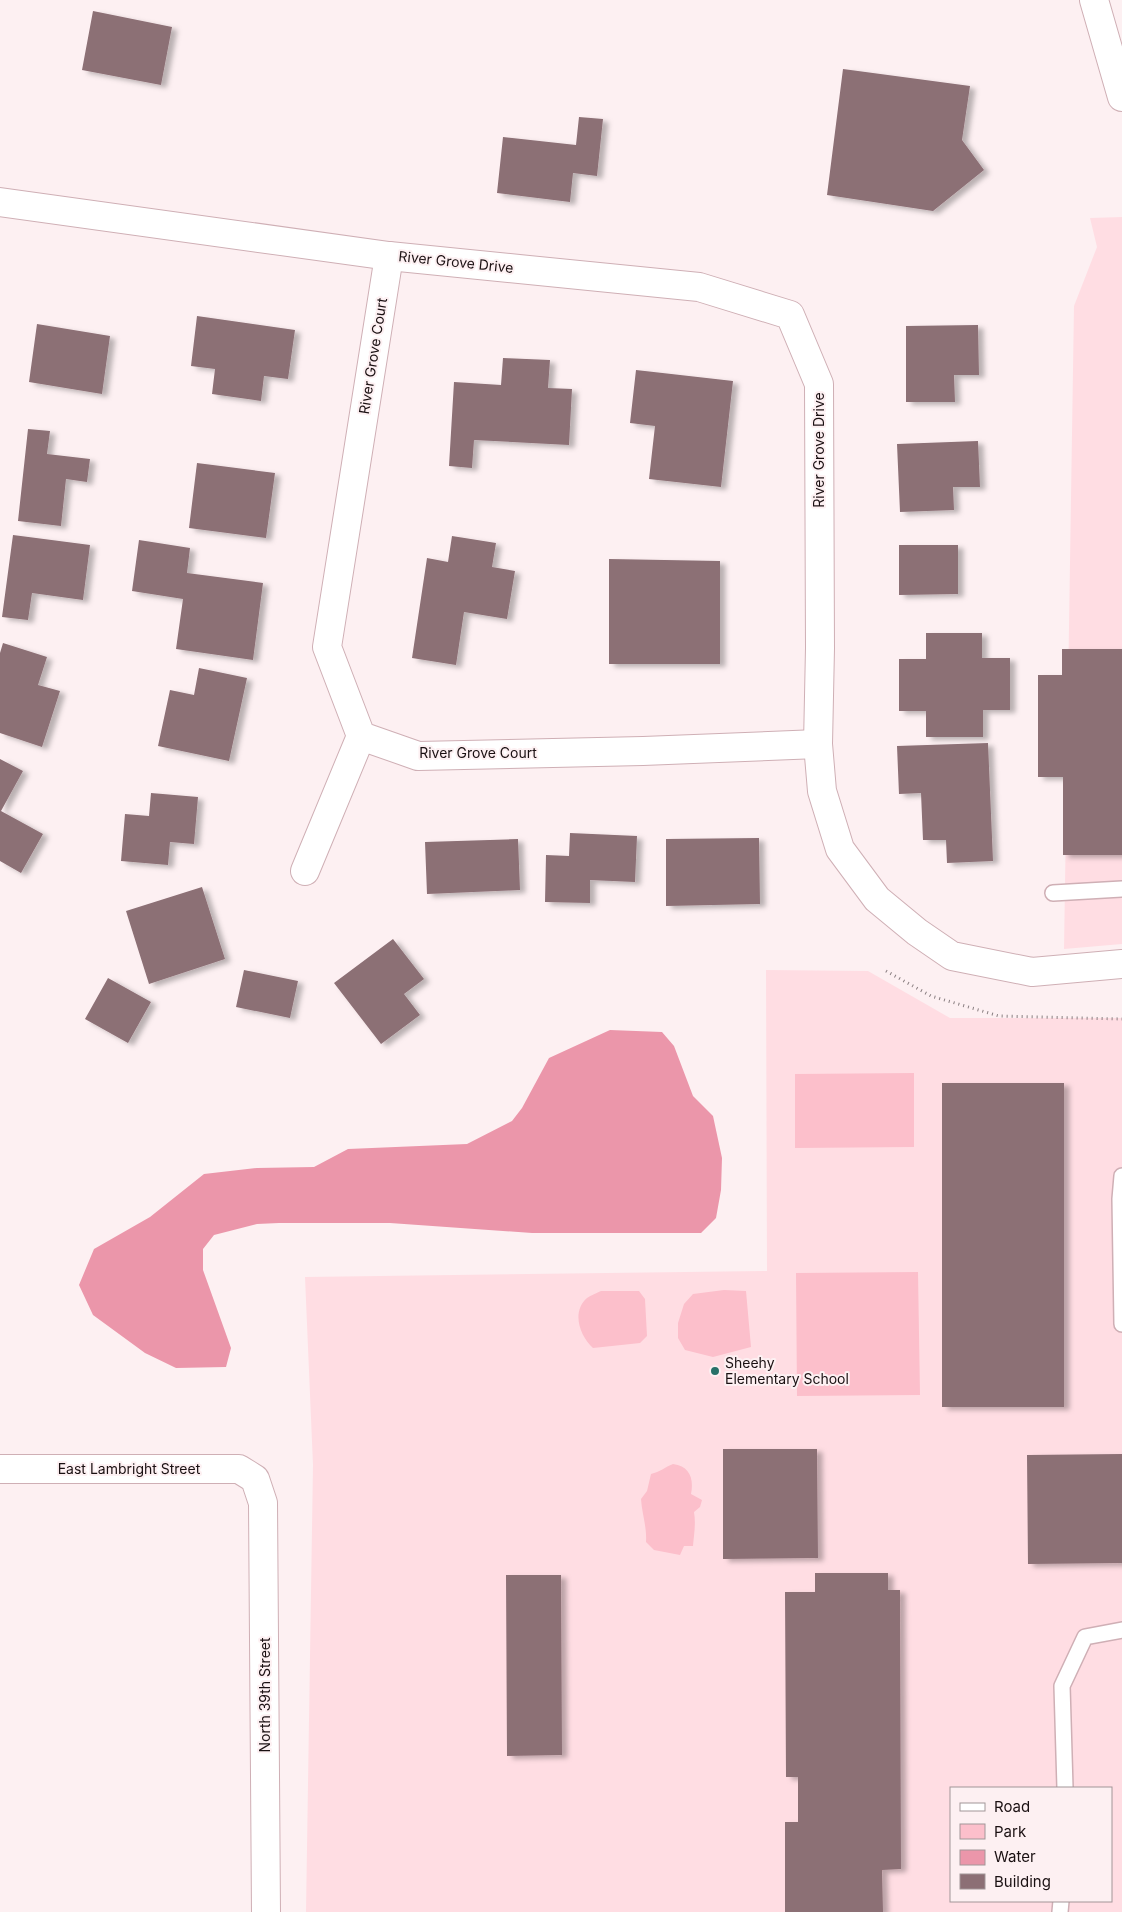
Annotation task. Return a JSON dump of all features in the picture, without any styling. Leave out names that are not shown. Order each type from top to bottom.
[{"type":"street","points":[[1094,0],[1122,97]]},
{"type":"street","name":"River Grove Drive","points":[[0,202],[389,256],[699,287],[790,315],[819,384],[820,648],[818,744],[822,791],[840,849],[877,899],[917,932],[952,956],[1032,972],[1122,964]]},
{"type":"street","name":"River Grove Court","points":[[389,256],[327,647],[361,736],[418,756],[643,751],[818,744]]},
{"type":"street","points":[[305,871],[361,736]]},
{"type":"street","name":"East Lambright Street","points":[[0,1469],[239,1469],[255,1479]]},
{"type":"street","name":"North 39th Street","points":[[255,1479],[264,1503],[266,1912]]},
{"type":"lane","points":[[1053,893],[1122,889]]},
{"type":"lane","points":[[1122,1176],[1120,1198],[1122,1324]]},
{"type":"lane","points":[[1065,1787],[1062,1686],[1085,1637],[1122,1630]]},
{"type":"path","points":[[886,971],[931,996],[999,1016],[1122,1019]]},
{"type":"shaded area","points":[[1122,217],[1122,944],[1064,949],[1074,306],[1097,247],[1090,218]]},
{"type":"shaded area","name":"Sheehy Elementary School","points":[[766,970],[868,971],[950,1018],[1122,1018],[1122,1912],[306,1912],[313,1465],[305,1277],[767,1271]]},
{"type":"green space","points":[[914,1073],[914,1147],[795,1148],[795,1074]]},
{"type":"green space","points":[[918,1272],[920,1395],[797,1396],[796,1273]]},
{"type":"green space","points":[[724,1290],[746,1291],[751,1347],[713,1357],[685,1350],[678,1338],[678,1323],[684,1304],[693,1294]]},
{"type":"green space","points":[[601,1291],[639,1291],[645,1299],[647,1336],[640,1343],[593,1348],[588,1343],[579,1324],[579,1310],[587,1298]]},
{"type":"green space","points":[[673,1464],[687,1470],[692,1483],[691,1494],[702,1500],[700,1507],[694,1512],[693,1546],[684,1546],[680,1555],[654,1550],[646,1542],[641,1499],[647,1491],[651,1474]]},
{"type":"water","points":[[610,1030],[662,1032],[674,1046],[693,1096],[713,1116],[722,1158],[721,1190],[716,1218],[701,1233],[532,1233],[390,1223],[279,1223],[257,1224],[214,1235],[203,1249],[203,1270],[231,1348],[226,1367],[176,1368],[145,1353],[93,1315],[79,1285],[94,1249],[150,1217],[204,1174],[257,1168],[314,1167],[348,1149],[467,1144],[512,1121],[522,1108],[549,1058]]},
{"type":"building","points":[[93,11],[172,27],[161,85],[82,70]]},
{"type":"building","points":[[843,69],[970,86],[962,140],[984,170],[933,211],[827,195]]},
{"type":"building","points":[[579,117],[603,119],[597,176],[573,173],[570,202],[497,193],[503,137],[576,145]]},
{"type":"building","points":[[197,316],[295,330],[288,379],[264,376],[261,401],[212,394],[215,369],[191,366]]},
{"type":"building","points":[[37,324],[110,336],[102,394],[29,382]]},
{"type":"building","points":[[978,325],[979,375],[954,375],[955,402],[906,402],[906,326]]},
{"type":"building","points":[[503,358],[550,360],[548,388],[572,389],[569,445],[474,440],[472,468],[449,466],[454,382],[501,385]]},
{"type":"building","points":[[636,370],[733,381],[721,487],[649,479],[655,426],[630,423]]},
{"type":"building","points":[[28,429],[50,431],[47,454],[90,459],[87,482],[66,479],[61,526],[18,521]]},
{"type":"building","points":[[978,441],[980,487],[953,487],[954,510],[900,512],[897,444]]},
{"type":"building","points":[[197,463],[275,473],[266,538],[189,528]]},
{"type":"building","points":[[13,535],[90,545],[83,600],[32,593],[28,620],[2,617]]},
{"type":"building","points":[[452,536],[496,543],[492,567],[515,571],[507,619],[464,612],[456,665],[412,658],[427,558],[448,562]]},
{"type":"building","points":[[139,540],[190,548],[187,573],[263,583],[253,660],[176,649],[183,599],[132,591]]},
{"type":"building","points":[[899,545],[958,545],[958,594],[899,595]]},
{"type":"building","points":[[609,559],[720,561],[720,664],[609,664]]},
{"type":"building","points":[[926,633],[982,633],[982,658],[1010,658],[1010,710],[983,710],[983,737],[926,737],[926,711],[899,711],[899,659],[926,659]]},
{"type":"building","points":[[3,643],[47,657],[38,685],[60,691],[42,747],[0,733],[0,653]]},
{"type":"building","points":[[1062,649],[1122,649],[1122,855],[1063,855],[1063,777],[1038,777],[1038,675],[1062,675]]},
{"type":"building","points":[[199,668],[247,678],[229,761],[158,746],[170,690],[194,695]]},
{"type":"building","points":[[988,743],[993,861],[947,863],[946,840],[923,840],[921,793],[899,794],[897,746]]},
{"type":"building","points":[[0,759],[23,771],[1,811],[43,834],[21,873],[0,861]]},
{"type":"building","points":[[151,793],[198,797],[194,844],[170,842],[168,865],[121,861],[125,814],[149,816]]},
{"type":"building","points":[[570,833],[637,836],[635,882],[590,880],[590,903],[545,902],[546,855],[569,856]]},
{"type":"building","points":[[759,838],[760,904],[666,906],[666,839]]},
{"type":"building","points":[[518,839],[520,890],[427,894],[425,842]]},
{"type":"building","points":[[202,887],[225,959],[149,984],[126,911]]},
{"type":"building","points":[[393,939],[424,979],[404,994],[420,1015],[381,1044],[334,983]]},
{"type":"building","points":[[244,970],[298,981],[290,1018],[236,1007]]},
{"type":"building","points":[[108,978],[151,1002],[128,1043],[85,1019]]},
{"type":"building","points":[[942,1083],[1064,1083],[1064,1407],[942,1407]]},
{"type":"building","points":[[723,1449],[817,1449],[818,1558],[723,1559]]},
{"type":"building","points":[[1122,1454],[1122,1563],[1028,1564],[1027,1455]]},
{"type":"building","points":[[815,1573],[888,1573],[888,1590],[900,1590],[901,1869],[882,1870],[883,1912],[785,1912],[785,1822],[798,1822],[798,1777],[786,1777],[785,1592],[815,1592]]},
{"type":"building","points":[[506,1575],[561,1575],[562,1755],[507,1756]]},
{"type":"place","name":"Sheehy Elementary School","points":[[715,1371]]}]
